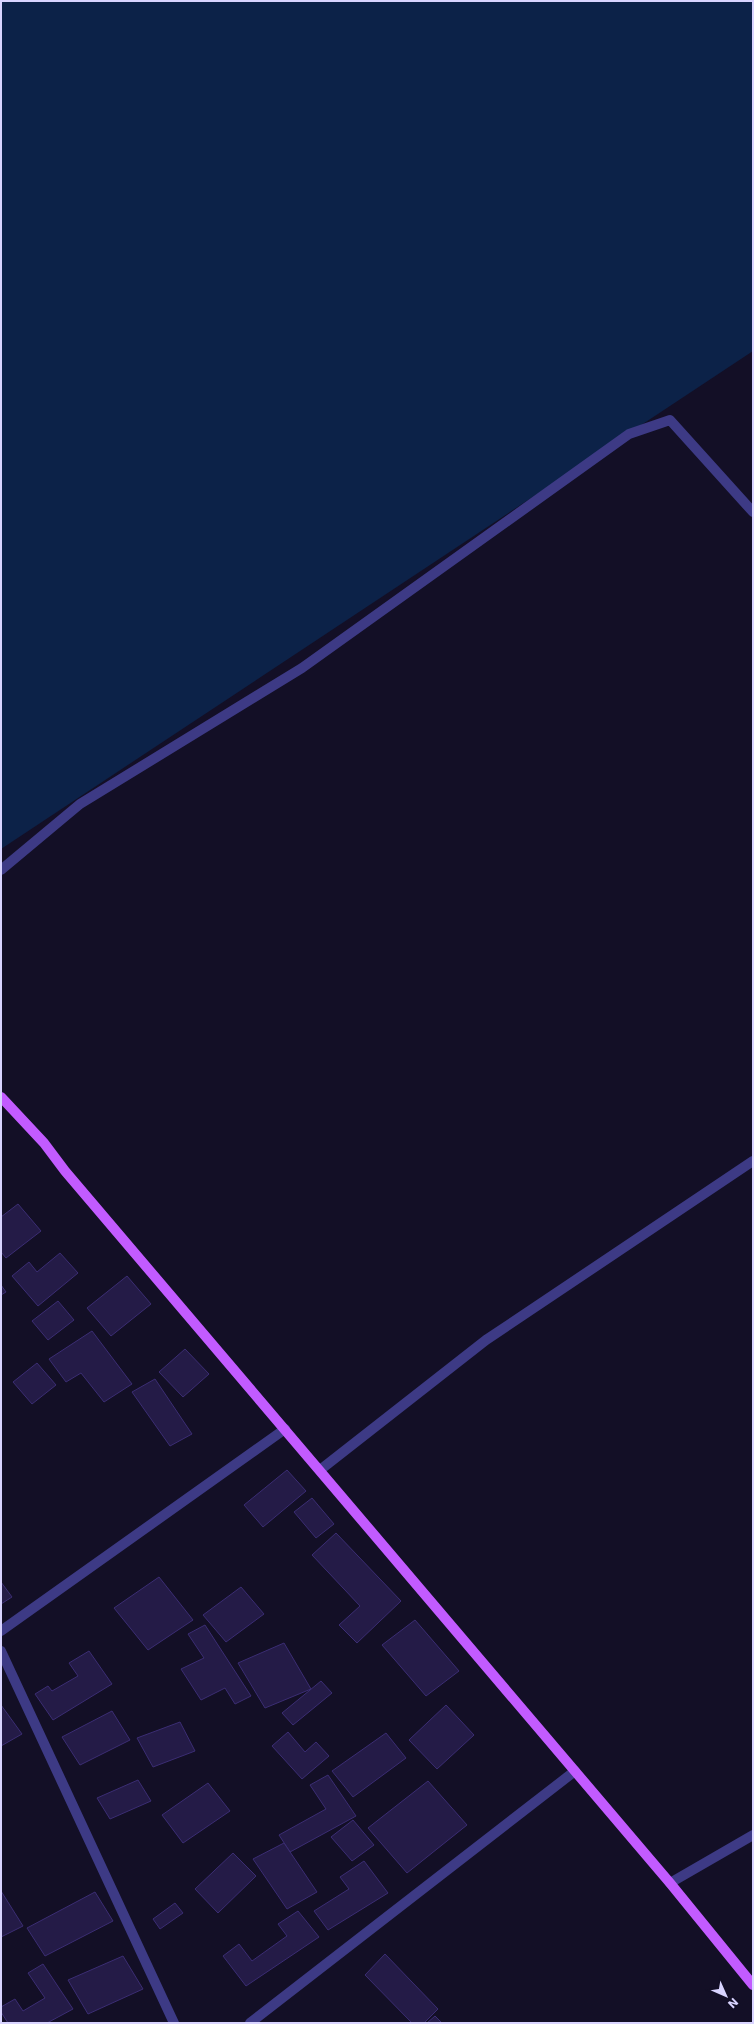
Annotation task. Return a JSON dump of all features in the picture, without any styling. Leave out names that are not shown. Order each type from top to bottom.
[{"type":"main road","points":[[1,1097],[44,1143],[66,1171],[670,1882],[753,1985]]},
{"type":"street","points":[[1,870],[80,804],[302,668],[629,434],[670,420],[753,512]]},
{"type":"street","points":[[320,1470],[486,1340],[753,1161]]},
{"type":"street","points":[[1,1631],[285,1429]]},
{"type":"street","points":[[1,1651],[174,2023]]},
{"type":"street","points":[[250,2023],[575,1771]]},
{"type":"street","points":[[670,1882],[753,1835]]},
{"type":"water","points":[[1,1],[753,1],[753,351],[1,849]]},
{"type":"building","points":[[18,1204],[41,1231],[6,1258],[1,1252],[1,1217]]},
{"type":"building","points":[[60,1253],[78,1273],[38,1306],[12,1276],[29,1262],[37,1272]]},
{"type":"building","points":[[127,1276],[151,1304],[111,1336],[87,1308]]},
{"type":"building","points":[[1,1285],[6,1292],[1,1295]]},
{"type":"building","points":[[58,1301],[74,1320],[48,1340],[32,1321]]},
{"type":"building","points":[[92,1331],[132,1384],[104,1402],[81,1373],[66,1382],[49,1359]]},
{"type":"building","points":[[185,1349],[209,1374],[183,1397],[159,1372]]},
{"type":"building","points":[[37,1363],[56,1385],[32,1404],[13,1382]]},
{"type":"building","points":[[155,1379],[192,1434],[170,1446],[132,1392]]},
{"type":"building","points":[[287,1470],[306,1491],[263,1527],[244,1505]]},
{"type":"building","points":[[312,1498],[334,1524],[316,1538],[294,1512]]},
{"type":"building","points":[[336,1533],[401,1601],[357,1643],[339,1625],[360,1606],[312,1555]]},
{"type":"building","points":[[159,1577],[193,1620],[148,1650],[114,1608]]},
{"type":"building","points":[[1,1582],[12,1597],[1,1604]]},
{"type":"building","points":[[241,1587],[264,1614],[226,1642],[203,1615]]},
{"type":"building","points":[[415,1620],[459,1671],[426,1696],[382,1645]]},
{"type":"building","points":[[205,1625],[251,1696],[235,1704],[225,1688],[201,1700],[181,1669],[204,1658],[188,1634]]},
{"type":"building","points":[[284,1643],[311,1689],[265,1708],[238,1663]]},
{"type":"building","points":[[89,1651],[112,1684],[53,1720],[35,1694],[48,1686],[52,1691],[78,1676],[69,1663]]},
{"type":"building","points":[[321,1681],[332,1693],[293,1725],[282,1713]]},
{"type":"building","points":[[1,1705],[22,1734],[1,1746]]},
{"type":"building","points":[[446,1705],[474,1735],[437,1769],[409,1740]]},
{"type":"building","points":[[112,1711],[130,1740],[80,1765],[62,1737]]},
{"type":"building","points":[[180,1722],[195,1751],[153,1767],[137,1738]]},
{"type":"building","points":[[288,1732],[305,1752],[316,1742],[329,1756],[302,1779],[272,1746]]},
{"type":"building","points":[[386,1733],[406,1758],[353,1797],[332,1771]]},
{"type":"building","points":[[328,1775],[356,1816],[290,1852],[279,1835],[326,1809],[310,1785]]},
{"type":"building","points":[[138,1780],[151,1801],[110,1819],[97,1798]]},
{"type":"building","points":[[428,1781],[467,1825],[407,1873],[368,1828]]},
{"type":"building","points":[[208,1783],[230,1811],[183,1843],[162,1815]]},
{"type":"building","points":[[353,1820],[374,1845],[352,1861],[331,1837]]},
{"type":"building","points":[[284,1843],[317,1892],[287,1909],[253,1859]]},
{"type":"building","points":[[233,1853],[256,1876],[218,1913],[195,1889]]},
{"type":"building","points":[[364,1861],[388,1893],[328,1930],[314,1911],[349,1889],[340,1877]]},
{"type":"building","points":[[1,1891],[23,1926],[1,1937]]},
{"type":"building","points":[[95,1892],[113,1921],[45,1956],[27,1928]]},
{"type":"building","points":[[175,1903],[183,1913],[160,1929],[153,1919]]},
{"type":"building","points":[[298,1911],[319,1937],[246,1986],[223,1956],[239,1944],[252,1961],[287,1936],[278,1924]]},
{"type":"building","points":[[385,1954],[438,2009],[424,2023],[412,2023],[365,1975]]},
{"type":"building","points":[[123,1956],[143,1989],[88,2014],[68,1980]]},
{"type":"building","points":[[43,1964],[73,2009],[47,2023],[8,2023],[1,2012],[1,2007],[15,1999],[23,2011],[45,1998],[28,1973]]},
{"type":"building","points":[[435,2016],[442,2023],[427,2023]]}]
